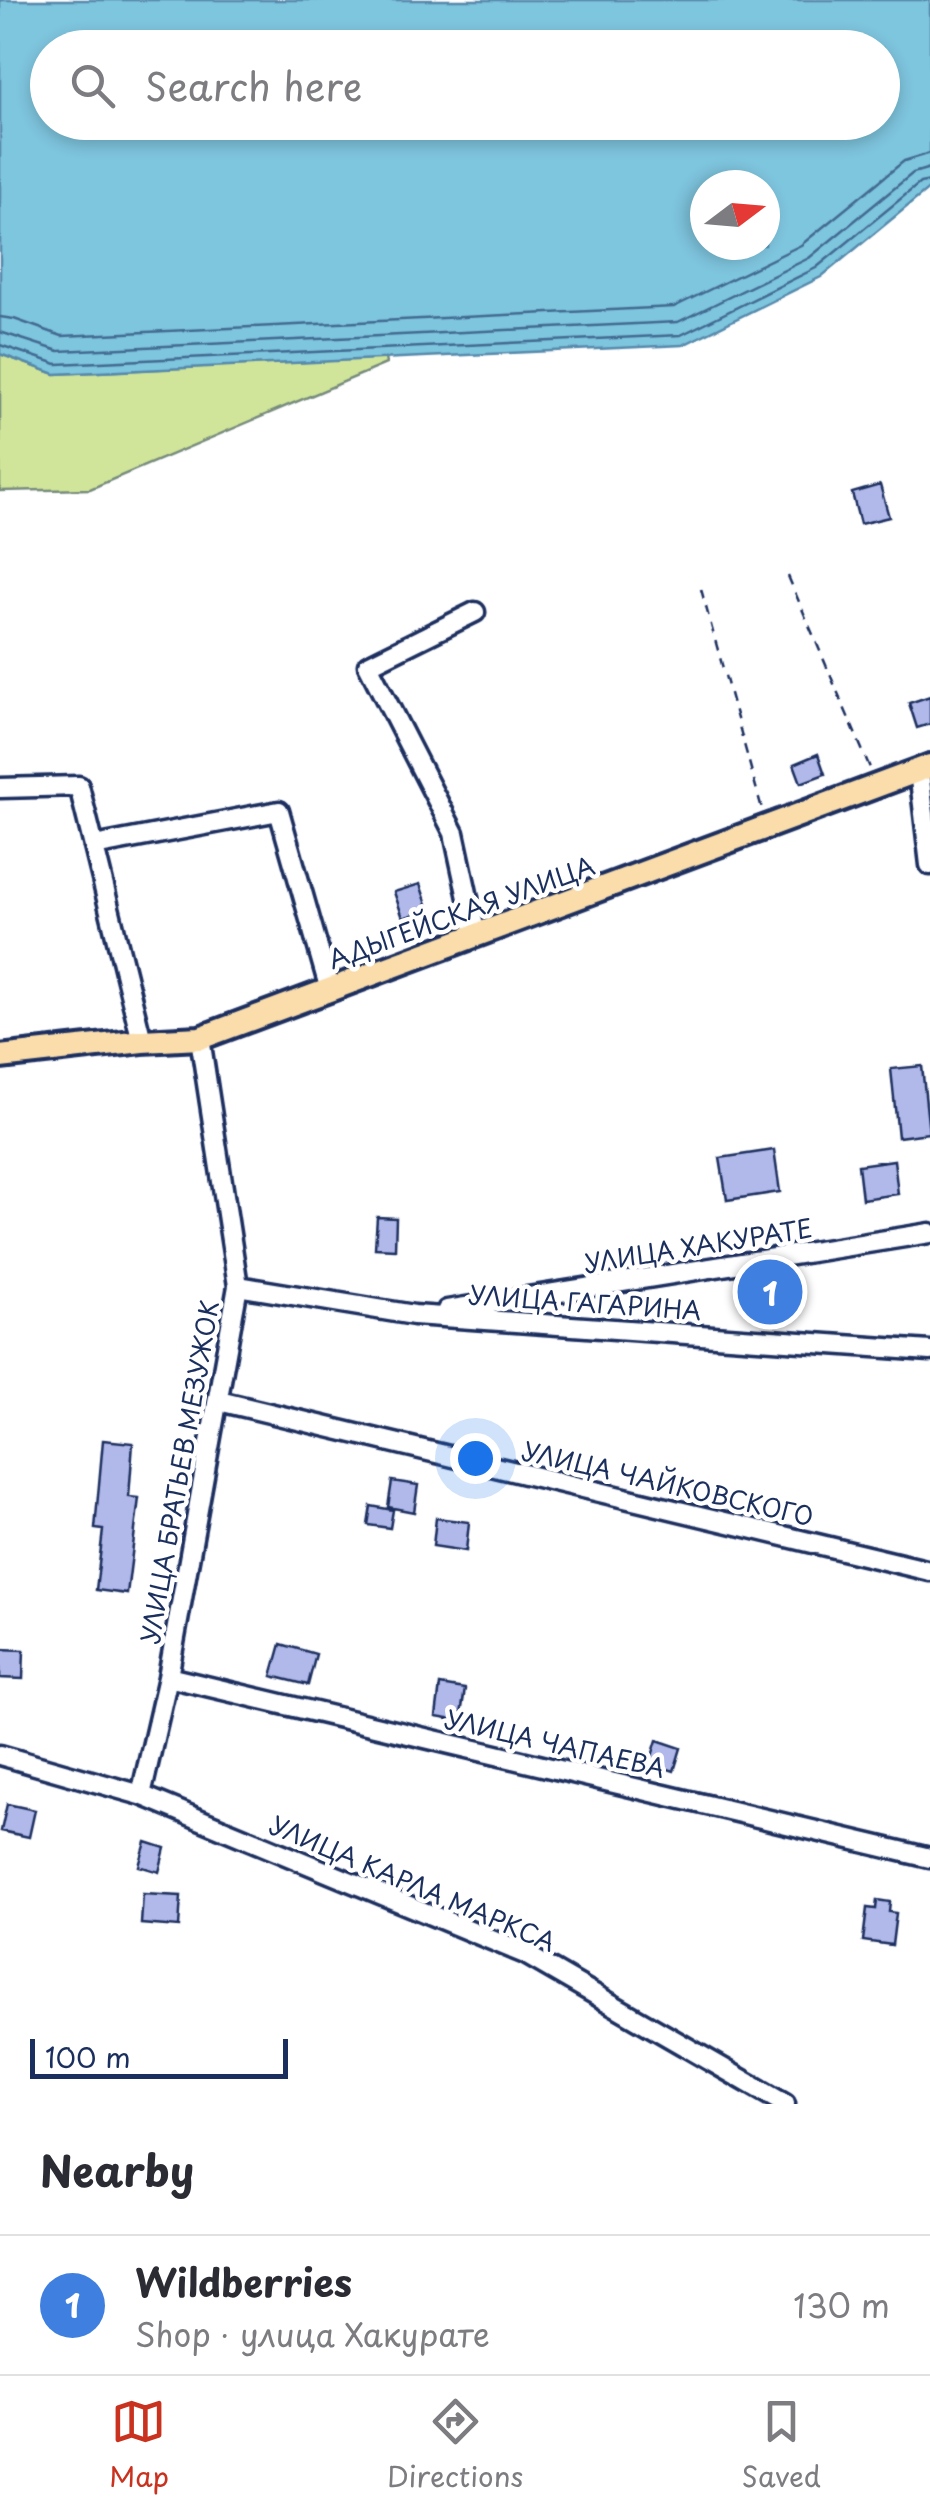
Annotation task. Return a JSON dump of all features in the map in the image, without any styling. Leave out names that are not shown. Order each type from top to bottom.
[{"type":"main road","name":"АДЫГЕЙСКАЯ УЛИЦА","points":[[0,1057],[200,1038],[925,768]]},
{"type":"street","points":[[475,612],[368,665],[454,832],[476,936]]},
{"type":"street","points":[[925,768],[930,865]]},
{"type":"street","points":[[0,788],[79,786],[142,1041]]},
{"type":"street","points":[[94,846],[279,811],[330,990]]},
{"type":"street","name":"УЛИЦА БРАТЬЕВ МЕЗУЖОК","points":[[141,1795],[168,1677],[238,1286],[200,1038]]},
{"type":"street","name":"УЛИЦА ХАКУРАТЕ","points":[[414,1315],[930,1233]]},
{"type":"street","name":"УЛИЦА ГАГАРИНА","points":[[238,1286],[414,1315],[930,1350]]},
{"type":"street","name":"УЛИЦА ЧАЙКОВСКОГО","points":[[219,1401],[930,1571]]},
{"type":"street","name":"УЛИЦА ЧАПАЕВА","points":[[168,1677],[930,1858]]},
{"type":"street","name":"УЛИЦА КАРЛА МАРКСА","points":[[0,1755],[141,1795],[525,1954],[784,2104]]},
{"type":"path","points":[[788,576],[878,786]]},
{"type":"path","points":[[700,589],[767,827]]},
{"type":"green space","points":[[0,354],[55,374],[385,358],[386,364],[90,489],[0,491]]},
{"type":"water","points":[[0,0],[930,0],[930,188],[821,277],[683,345],[55,374],[0,354]]},
{"type":"building","points":[[880,485],[889,517],[860,524],[852,493]]},
{"type":"building","points":[[930,696],[930,724],[917,728],[909,703]]},
{"type":"building","points":[[818,754],[825,774],[801,783],[794,764]]},
{"type":"building","points":[[420,884],[429,910],[403,918],[394,892]]},
{"type":"building","points":[[922,1066],[929,1133],[898,1137],[891,1069]]},
{"type":"building","points":[[774,1150],[780,1192],[727,1200],[720,1158]]},
{"type":"building","points":[[894,1160],[898,1194],[862,1199],[858,1165]]},
{"type":"building","points":[[377,1217],[396,1218],[395,1249],[375,1248]]},
{"type":"building","points":[[783,1275],[784,1308],[757,1309],[756,1276]]},
{"type":"building","points":[[103,1440],[133,1443],[129,1497],[139,1498],[127,1594],[96,1590],[103,1530],[95,1529]]},
{"type":"building","points":[[392,1481],[418,1485],[414,1512],[388,1507]]},
{"type":"building","points":[[371,1506],[393,1510],[390,1528],[368,1525]]},
{"type":"building","points":[[436,1518],[469,1522],[466,1551],[433,1546]]},
{"type":"building","points":[[281,1644],[316,1654],[308,1685],[272,1676]]},
{"type":"building","points":[[0,1649],[24,1650],[23,1679],[0,1678]]},
{"type":"building","points":[[440,1685],[465,1689],[460,1721],[436,1717]]},
{"type":"building","points":[[657,1740],[681,1748],[674,1771],[650,1763]]},
{"type":"building","points":[[7,1804],[35,1810],[29,1837],[1,1831]]},
{"type":"building","points":[[146,1842],[165,1848],[159,1872],[139,1866]]},
{"type":"building","points":[[143,1894],[181,1896],[179,1927],[141,1924]]},
{"type":"building","points":[[877,1900],[890,1902],[889,1912],[896,1913],[892,1945],[863,1941],[867,1908],[876,1909]]},
{"type":"place","name":"Wildberries","points":[[770,1292]]}]
